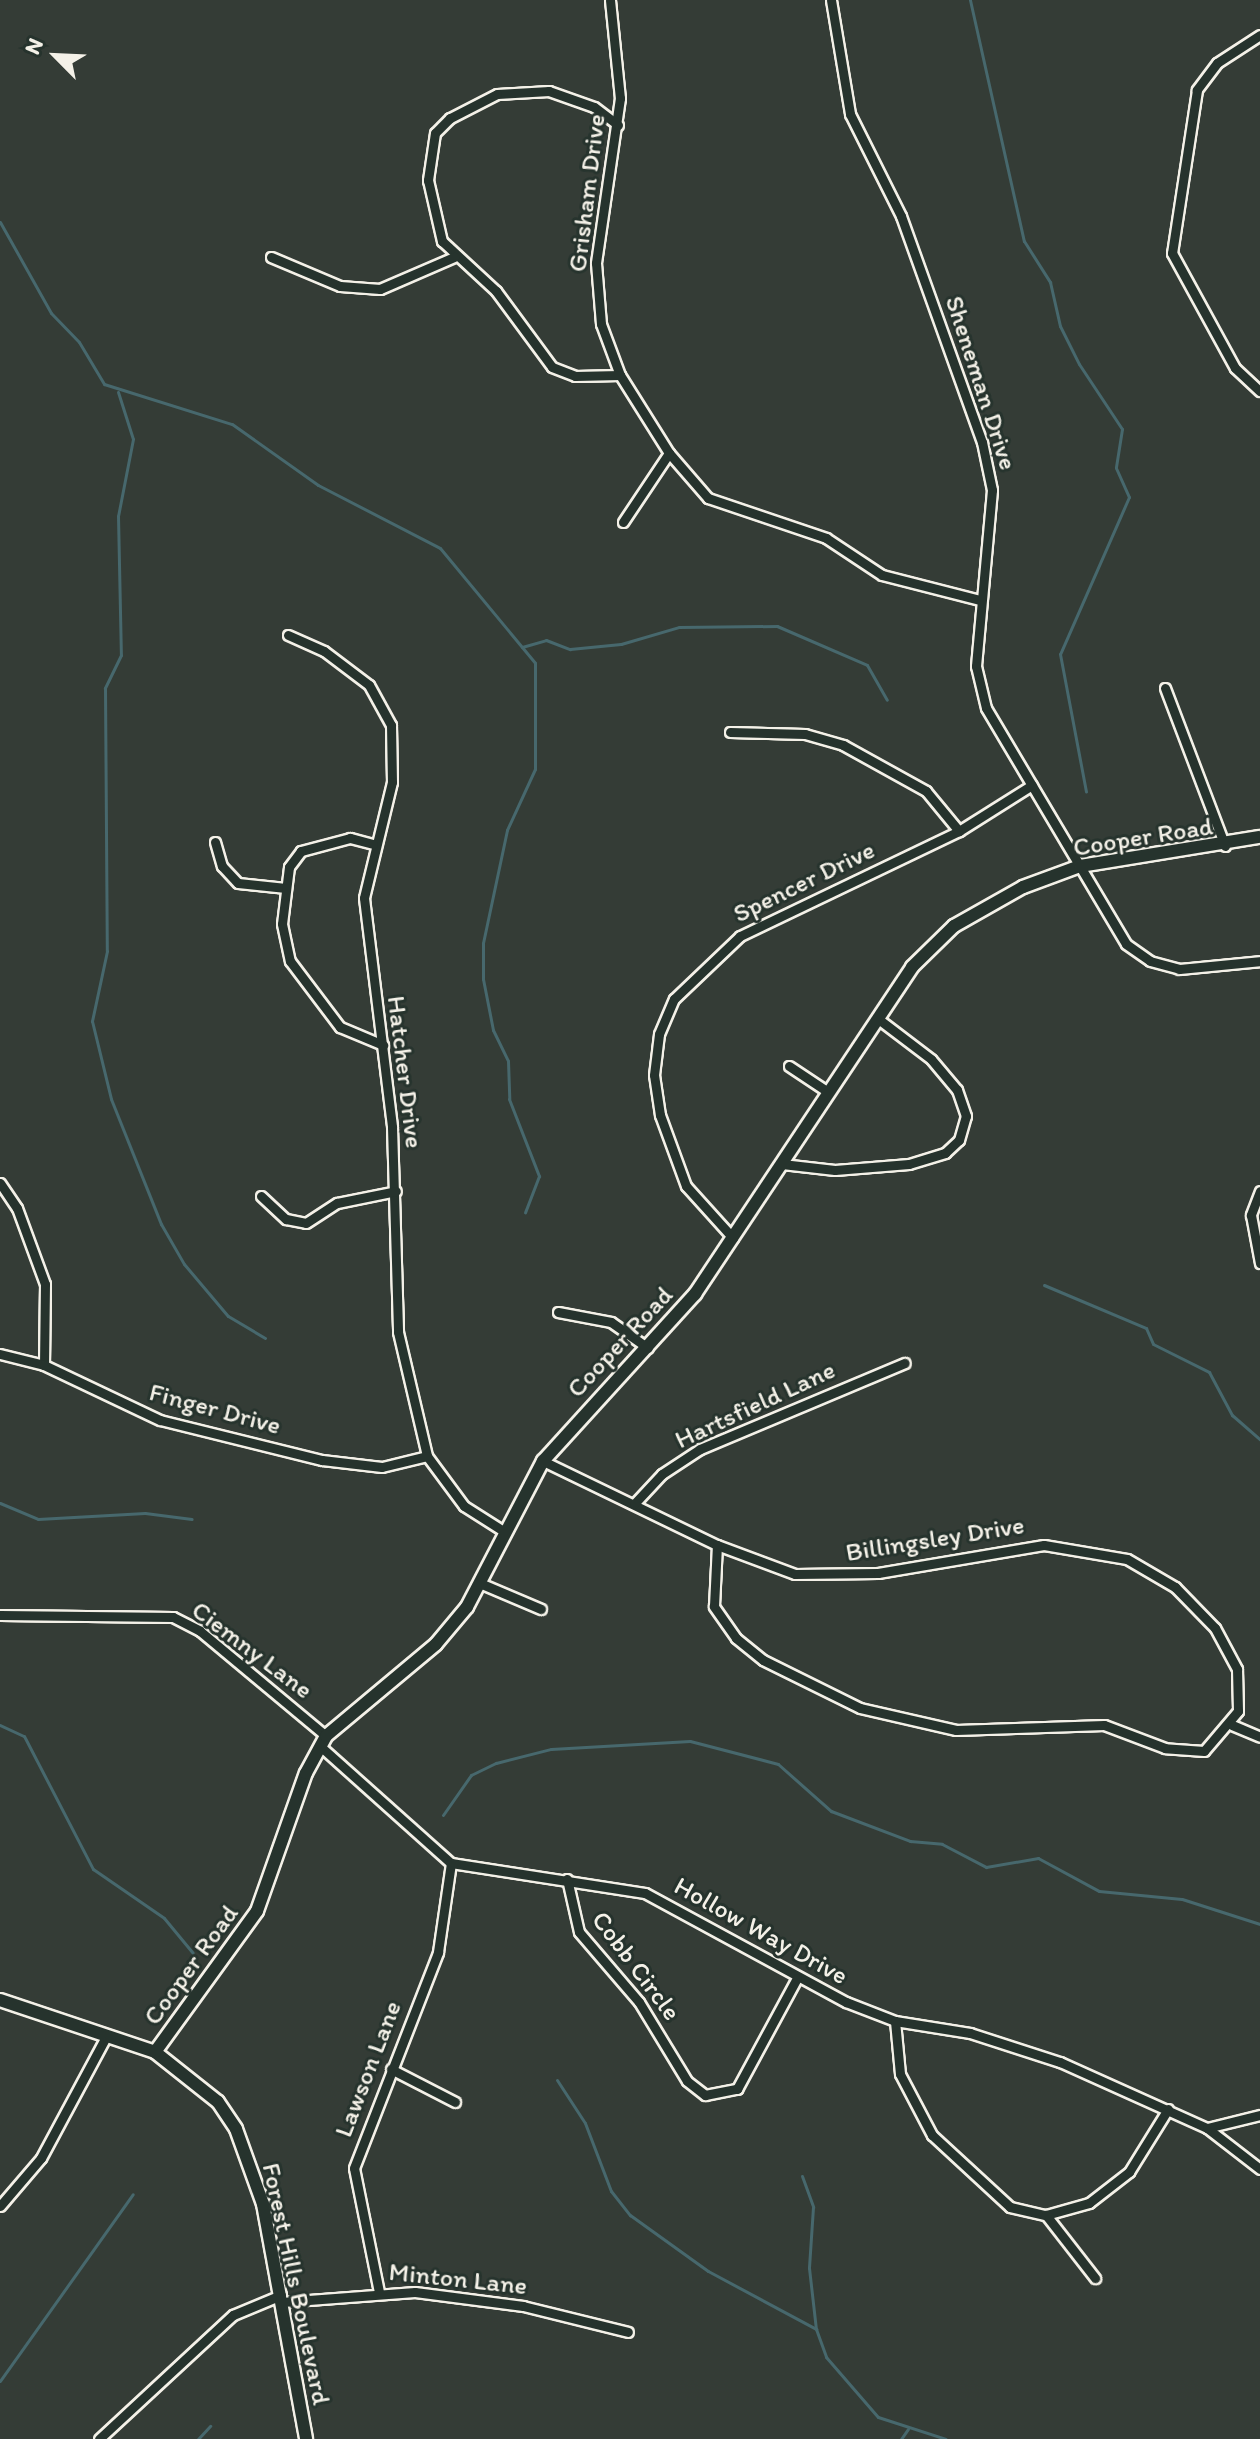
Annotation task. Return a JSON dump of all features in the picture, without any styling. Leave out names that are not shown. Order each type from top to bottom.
[{"type":"street","name":"Grisham Drive","points":[[610,0],[618,125],[596,263],[601,324],[620,375],[692,484],[727,508],[826,538],[882,575],[980,600]]},
{"type":"street","name":"Sheneman Drive","points":[[831,0],[850,114],[901,216],[982,442],[992,490],[992,543],[980,600],[976,666],[986,708],[1126,944],[1150,961],[1179,969],[1260,961]]},
{"type":"street","points":[[1260,35],[1217,63],[1197,90],[1172,253],[1235,368],[1260,391]]},
{"type":"street","points":[[618,125],[572,98],[525,89],[497,94],[450,118],[429,151],[428,180],[434,222],[454,257],[496,291],[552,367],[575,376],[620,375]]},
{"type":"street","points":[[271,257],[340,286],[380,289],[454,257]]},
{"type":"street","points":[[623,522],[669,453]]},
{"type":"street","name":"Hatcher Drive","points":[[288,635],[324,651],[369,685],[391,725],[394,772],[373,844],[364,898],[383,1045],[396,1191],[394,1304],[427,1456],[464,1506],[505,1532]]},
{"type":"street","points":[[1165,688],[1225,846]]},
{"type":"street","points":[[730,732],[805,734],[843,745],[926,791],[959,831]]},
{"type":"street","name":"Spencer Drive","points":[[733,1238],[686,1186],[660,1115],[654,1075],[659,1034],[674,999],[718,953],[764,922],[959,831],[1032,785]]},
{"type":"street","name":"Cooper Road","points":[[155,2052],[257,1911],[323,1741],[436,1644],[482,1584],[505,1532],[543,1461],[648,1348],[733,1238],[912,967],[954,926],[997,898],[1080,866],[1225,846],[1260,837]]},
{"type":"street","points":[[373,844],[350,838],[301,851],[286,888],[282,924],[290,961],[340,1027],[383,1045]]},
{"type":"street","points":[[215,842],[222,866],[238,883],[286,888]]},
{"type":"street","points":[[782,1164],[835,1170],[909,1164],[945,1153],[959,1140],[966,1116],[957,1090],[931,1059],[877,1018]]},
{"type":"street","points":[[789,1066],[828,1092]]},
{"type":"street","points":[[0,1183],[17,1208],[45,1284],[44,1365]]},
{"type":"street","points":[[261,1196],[296,1224],[337,1203],[396,1191]]},
{"type":"street","points":[[1260,1191],[1251,1215],[1260,1263]]},
{"type":"street","points":[[558,1312],[611,1322],[648,1348]]},
{"type":"street","name":"Finger Drive","points":[[0,1354],[44,1365],[160,1420],[322,1460],[382,1467],[427,1456]]},
{"type":"street","name":"Hartsfield Lane","points":[[634,1504],[700,1449],[905,1363]]},
{"type":"street","name":"Billingsley Drive","points":[[543,1461],[717,1545],[783,1571],[844,1577],[1044,1545],[1127,1559],[1175,1587],[1215,1628],[1241,1687],[1232,1725]]},
{"type":"street","points":[[717,1545],[714,1606],[736,1638],[763,1660],[860,1708],[956,1730],[1104,1725],[1181,1750],[1204,1751],[1232,1725],[1260,1737]]},
{"type":"street","points":[[482,1584],[541,1609]]},
{"type":"street","name":"Ciemny Lane","points":[[0,1615],[173,1617],[200,1631],[323,1741]]},
{"type":"street","points":[[323,1741],[451,1863]]},
{"type":"street","name":"Hollow Way Drive","points":[[451,1863],[645,1893],[797,1978],[895,2021],[970,2033],[1060,2062],[1168,2109],[1207,2128],[1260,2169]]},
{"type":"street","name":"Lawson Lane","points":[[379,2292],[354,2168],[438,1952],[451,1863]]},
{"type":"street","name":"Cobb Circle","points":[[567,1879],[579,1932],[639,2002],[687,2081],[705,2095],[737,2089],[797,1978]]},
{"type":"street","name":"Forest Hills Boulevard","points":[[0,2000],[155,2052],[194,2078],[236,2129],[263,2204],[306,2439]]},
{"type":"street","points":[[895,2021],[900,2074],[932,2135],[989,2194],[1010,2207],[1046,2215],[1089,2203],[1129,2172],[1168,2109]]},
{"type":"street","points":[[0,2206],[41,2158],[107,2035]]},
{"type":"street","points":[[391,2069],[455,2102]]},
{"type":"street","points":[[1207,2128],[1260,2115]]},
{"type":"street","points":[[1046,2215],[1095,2278]]},
{"type":"street","name":"Minton Lane","points":[[99,2439],[233,2315],[282,2298],[379,2292],[523,2306],[628,2332]]},
{"type":"waterway","points":[[970,0],[1024,241],[1050,282],[1060,326],[1079,364],[1122,429],[1116,468],[1129,497],[1060,654],[1086,792]]},
{"type":"waterway","points":[[0,222],[51,313],[79,342],[104,384],[232,424],[318,485],[440,548],[535,663],[535,769],[507,830],[483,943],[483,979],[493,1030],[508,1061],[509,1099],[539,1176],[525,1212]]},
{"type":"waterway","points":[[118,392],[133,439],[118,516],[121,655],[105,688],[107,951],[92,1021],[111,1099],[161,1224],[184,1264],[228,1316],[265,1338]]},
{"type":"waterway","points":[[522,647],[546,640],[570,649],[621,644],[679,627],[777,626],[867,665],[887,700]]},
{"type":"waterway","points":[[1044,1285],[1146,1328],[1153,1344],[1209,1372],[1232,1415],[1260,1439]]},
{"type":"waterway","points":[[0,1503],[38,1519],[145,1513],[192,1519]]},
{"type":"waterway","points":[[0,1725],[24,1736],[93,1869],[164,1918],[193,1953]]},
{"type":"waterway","points":[[443,1815],[471,1775],[496,1763],[551,1749],[690,1741],[778,1764],[831,1811],[910,1841],[942,1844],[986,1867],[1038,1858],[1099,1891],[1182,1899],[1260,1924]]},
{"type":"waterway","points":[[557,2080],[585,2123],[611,2191],[630,2215],[708,2271],[816,2329],[826,2357],[878,2417],[946,2439]]},
{"type":"waterway","points":[[802,2176],[813,2207],[809,2268],[816,2329]]},
{"type":"waterway","points":[[0,2381],[133,2194]]},
{"type":"waterway","points":[[198,2439],[210,2426]]},
{"type":"waterway","points":[[901,2439],[908,2429]]}]
